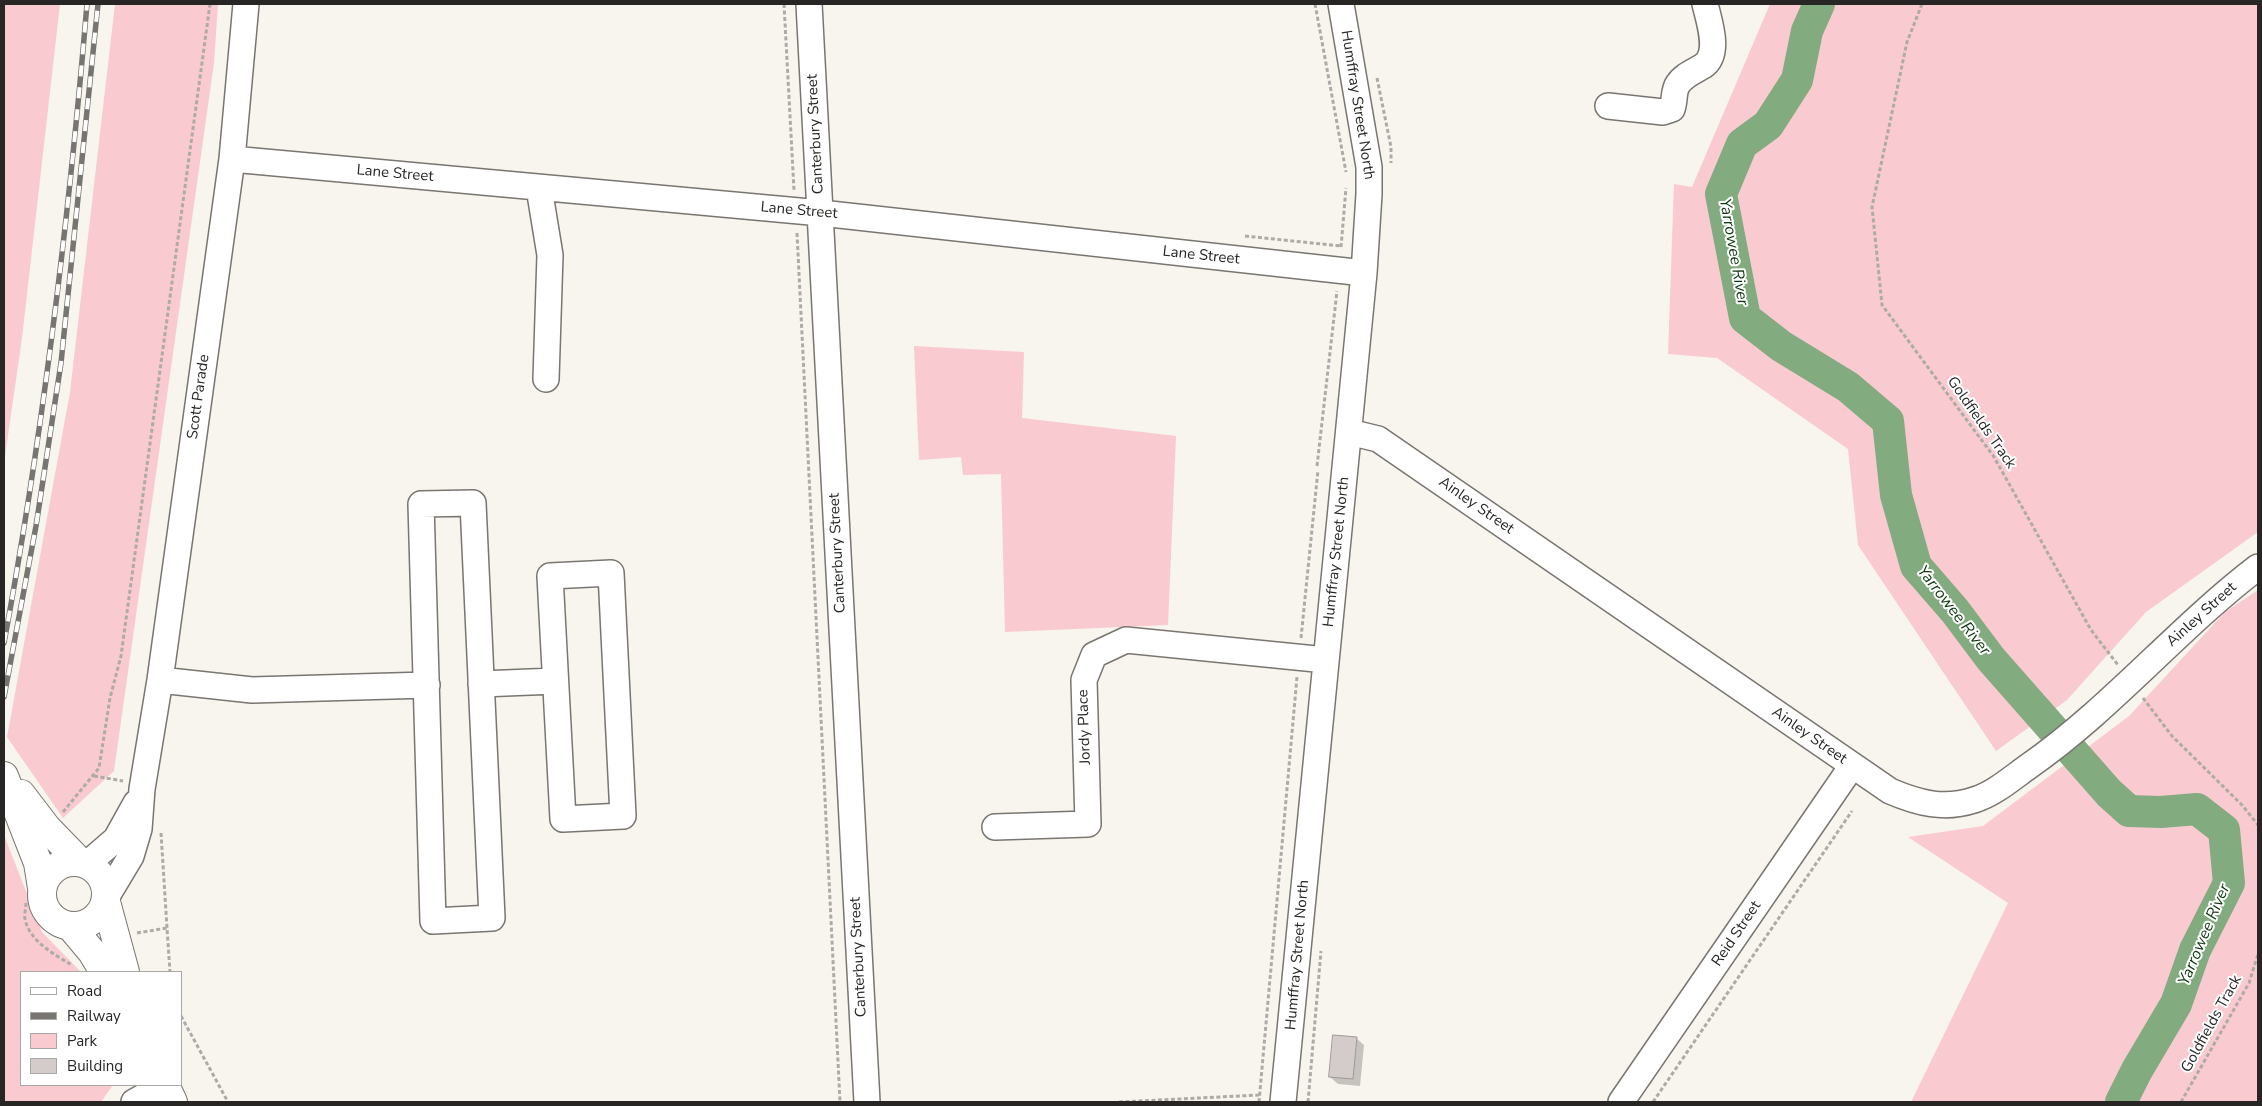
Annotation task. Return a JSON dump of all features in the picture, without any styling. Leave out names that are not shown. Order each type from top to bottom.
[{"type":"main road","points":[[4,771],[47,828],[83,863],[99,873],[106,888],[106,899],[125,971]]},
{"type":"main road","points":[[4,776],[38,863],[43,903],[46,910],[56,922],[71,927],[89,923],[97,918],[106,899]]},
{"type":"main road","points":[[42,888],[46,878],[60,865],[70,862],[83,863]]},
{"type":"main road","points":[[71,927],[92,952],[103,971]]},
{"type":"main road","points":[[165,1086],[173,1102]]},
{"type":"street","name":"Scott Parade","points":[[106,899],[127,864],[136,842],[142,812],[142,789],[160,680],[232,159],[246,4]]},
{"type":"street","name":"Canterbury Street","points":[[809,4],[867,1102]]},
{"type":"street","name":"Humffray Street North","points":[[1283,1102],[1364,274],[1369,194],[1369,167],[1341,4]]},
{"type":"street","points":[[1608,106],[1663,112],[1672,110],[1676,85],[1704,65],[1712,54],[1713,46],[1705,4]]},
{"type":"street","name":"Lane Street","points":[[232,159],[821,213],[1364,274]]},
{"type":"street","points":[[539,188],[550,255],[546,379]]},
{"type":"street","name":"Ainley Street","points":[[1348,432],[1378,438],[1890,791],[1916,802],[1935,805],[1975,800],[1997,789],[2047,754],[2074,733],[2223,594],[2258,567]]},
{"type":"street","points":[[473,503],[481,684],[492,918],[433,921],[420,504],[473,503]]},
{"type":"street","points":[[611,573],[623,816],[562,819],[555,681],[550,576],[611,573]]},
{"type":"street","name":"Jordy Place","points":[[995,828],[1088,824],[1084,680],[1094,655],[1126,640],[1326,660]]},
{"type":"street","points":[[160,680],[252,690],[427,684]]},
{"type":"street","points":[[481,684],[555,681]]},
{"type":"street","name":"Reid Street","points":[[1621,1102],[1852,766]]},
{"type":"street","name":"Scott Parade","points":[[83,863],[116,839],[142,789]]},
{"type":"street","points":[[134,1102],[163,1086]]},
{"type":"path","points":[[47,828],[94,776],[102,760],[110,698],[121,656],[210,4]]},
{"type":"path","points":[[784,4],[794,195]]},
{"type":"path","points":[[1315,4],[1347,177]]},
{"type":"path","name":"Goldfields Track","points":[[1922,4],[1907,42],[1872,207],[1882,305],[1994,457],[2091,630],[2172,736],[2242,805],[2258,824]]},
{"type":"path","points":[[1259,1102],[1299,658],[1340,271],[1346,187]]},
{"type":"path","points":[[797,233],[840,1102]]},
{"type":"path","points":[[1653,1102],[1852,811]]},
{"type":"path","points":[[160,829],[167,928]]},
{"type":"path","name":"Goldfields Track","points":[[2181,1102],[2249,983],[2258,954]]},
{"type":"path","points":[[182,1018],[228,1102]]},
{"type":"path","points":[[1119,1102],[1259,1095]]},
{"type":"green space","points":[[4,4],[60,4],[22,338],[4,463]]},
{"type":"green space","points":[[115,4],[218,4],[214,63],[114,771],[63,818],[7,737],[70,392]]},
{"type":"green space","points":[[1770,4],[2258,4],[2258,532],[2146,612],[2067,700],[1996,751],[1858,545],[1848,449],[1717,358],[1668,354],[1674,184],[1692,187]]},
{"type":"green space","points":[[914,346],[1024,352],[1022,418],[1176,436],[1168,625],[1005,632],[1001,474],[963,475],[961,457],[919,460]]},
{"type":"green space","points":[[2258,590],[2258,1102],[1911,1102],[2008,903],[1908,837],[1983,826],[2129,716],[2225,612]]},
{"type":"green space","points":[[4,835],[42,932],[80,971],[20,971],[20,1086],[112,1086],[101,1102],[4,1102]]},
{"type":"building","points":[[1333,1035],[1357,1037],[1353,1079],[1329,1077]]},
{"type":"waterway","name":"Yarrowee River","points":[[1819,4],[1807,31],[1797,80],[1768,125],[1742,144],[1721,194],[1745,318],[1781,346],[1848,387],[1888,421],[1896,495],[1916,566],[1955,611],[1991,659],[2109,793],[2129,811],[2161,812],[2197,809],[2224,830],[2229,883],[2195,950],[2176,1004],[2137,1070],[2121,1102]]},
{"type":"railway","points":[[4,643],[43,405],[72,164],[87,4]]},
{"type":"railway","points":[[4,697],[36,526],[61,363],[98,4]]}]
